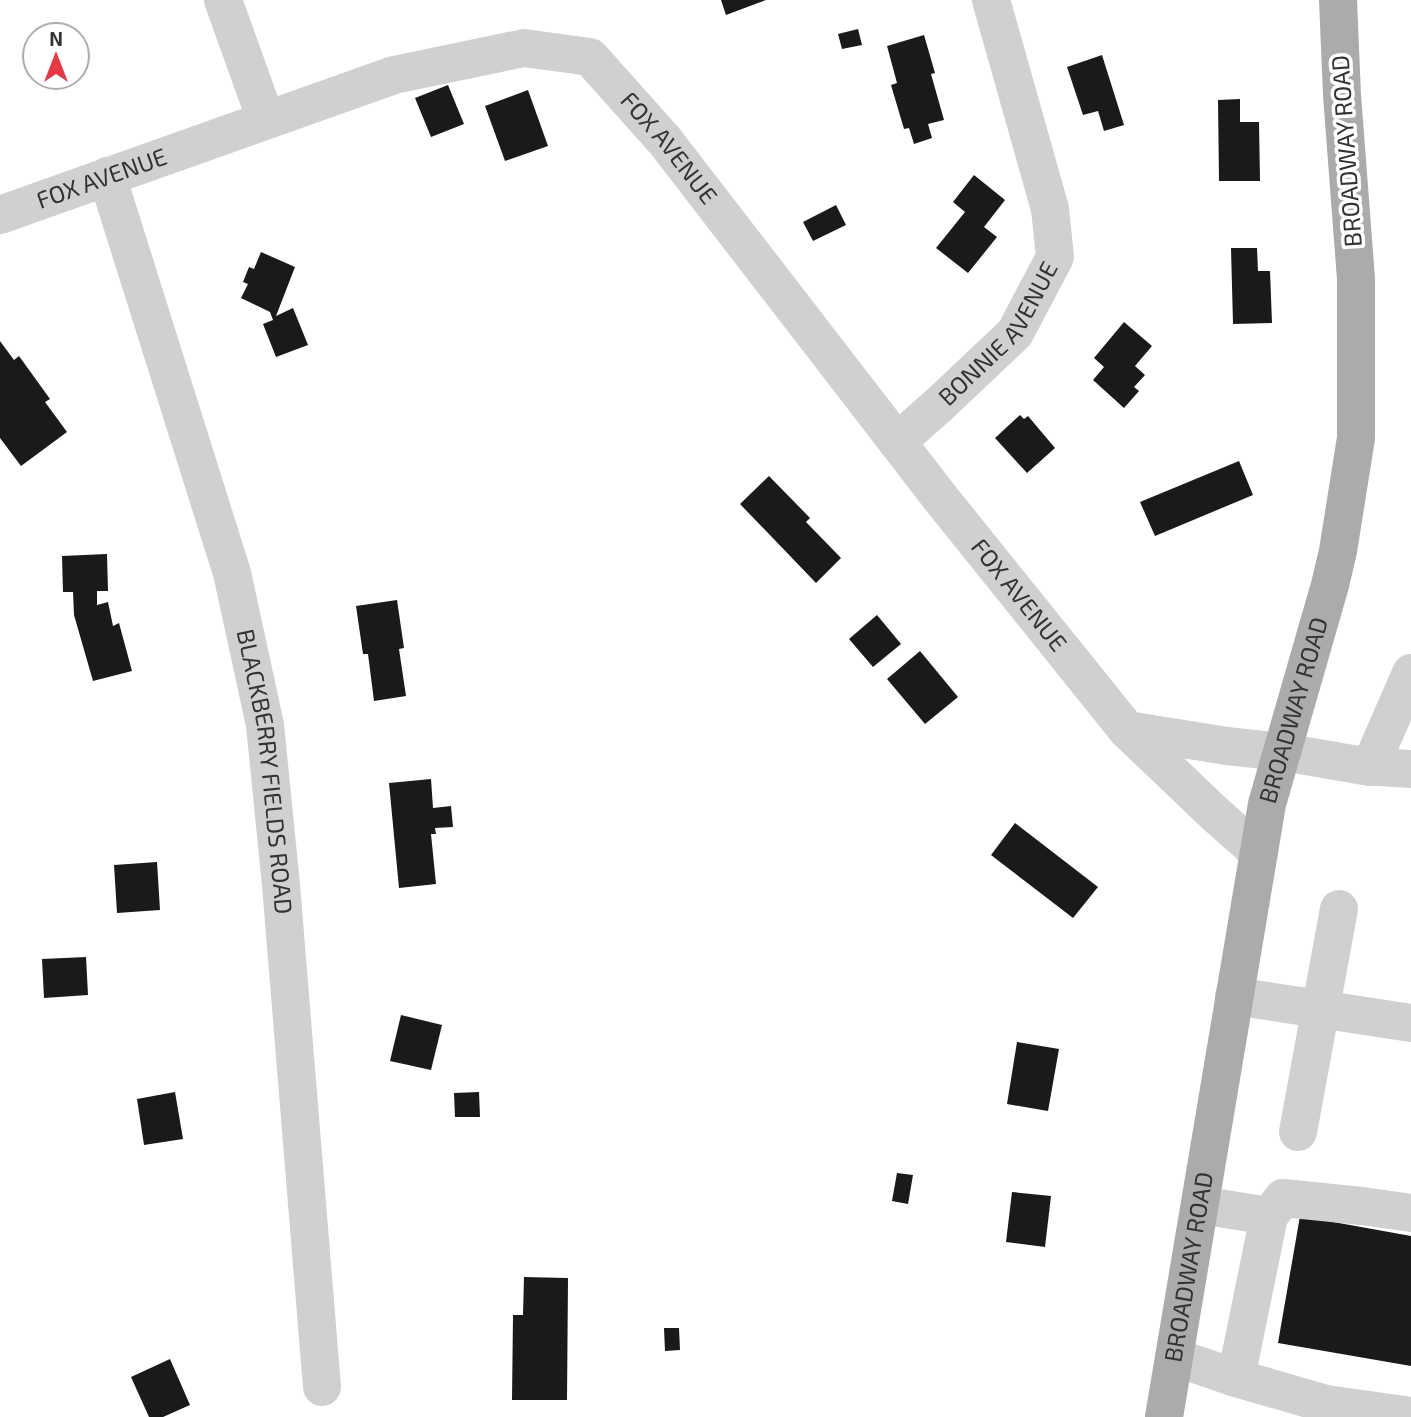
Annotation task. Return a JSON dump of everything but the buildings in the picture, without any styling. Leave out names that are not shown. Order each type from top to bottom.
[{"type":"main road","name":"BROADWAY ROAD","points":[[1164,1417],[1267,804],[1330,585],[1356,438],[1356,279],[1342,95],[1338,0]]},
{"type":"street","points":[[223,0],[266,120]]},
{"type":"street","name":"BONNIE AVENUE","points":[[897,442],[1015,333],[1055,257],[1050,209],[991,0]]},
{"type":"street","name":"FOX AVENUE","points":[[0,215],[394,75],[524,48],[590,57],[665,141],[942,500],[1127,730],[1259,853]]},
{"type":"street","name":"BLACKBERRY FIELDS ROAD","points":[[107,176],[232,573],[265,725],[322,1387]]},
{"type":"street","points":[[1127,730],[1392,768],[1411,673]]},
{"type":"street","points":[[1298,1132],[1339,909]]},
{"type":"street","points":[[1234,996],[1411,1023]]},
{"type":"street","points":[[1236,1378],[1269,1216],[1283,1198],[1411,1213]]},
{"type":"street","points":[[1200,1205],[1269,1216]]},
{"type":"street","points":[[1174,1357],[1326,1404],[1411,1416]]}]
